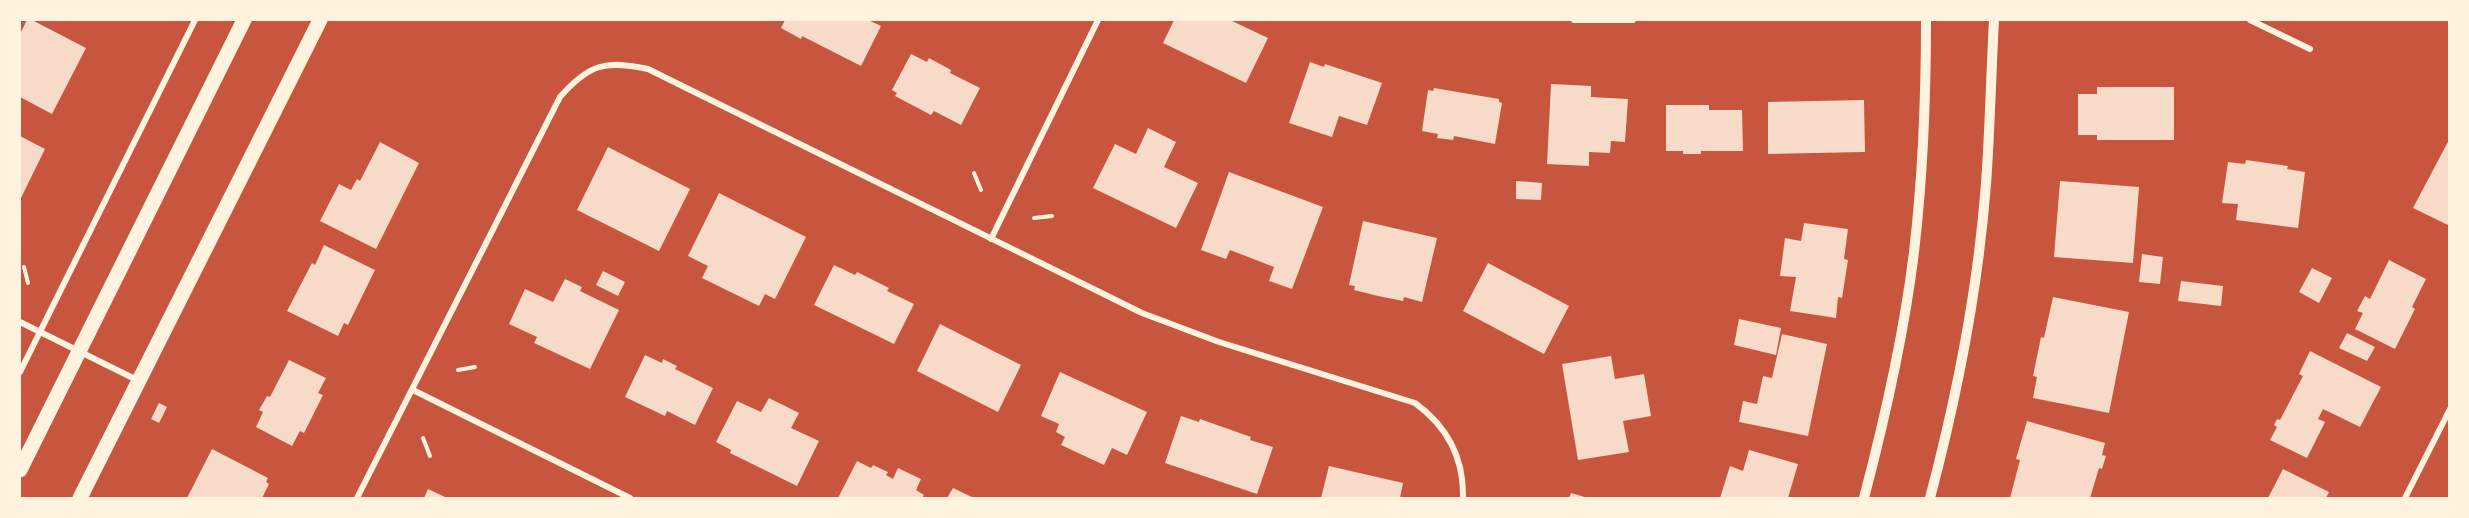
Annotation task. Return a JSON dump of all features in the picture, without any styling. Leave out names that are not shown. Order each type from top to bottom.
[{"type":"main road","points":[[20,470],[244,20]]},
{"type":"main road","points":[[80,498],[320,20]]},
{"type":"street","points":[[20,372],[195,20]]},
{"type":"street","points":[[991,239],[1098,20]]},
{"type":"street","points":[[1574,20],[1632,20]]},
{"type":"street","points":[[1864,498],[1898,349],[1914,252],[1925,126],[1926,20]]},
{"type":"street","points":[[1930,498],[1948,428],[1972,299],[1986,185],[1994,20]]},
{"type":"street","points":[[2250,20],[2310,49]]},
{"type":"street","points":[[357,498],[560,97],[586,72],[606,64],[627,64],[648,69],[1142,313],[1297,367],[1404,398],[1427,411],[1453,443],[1464,481],[1463,498]]},
{"type":"street","points":[[20,322],[139,381]]},
{"type":"street","points":[[413,390],[630,498]]},
{"type":"street","points":[[2405,498],[2450,409]]},
{"type":"path","points":[[974,173],[981,190]]},
{"type":"path","points":[[1034,218],[1052,216]]},
{"type":"path","points":[[24,267],[28,283]]},
{"type":"path","points":[[458,370],[475,367]]},
{"type":"path","points":[[423,438],[430,456]]},
{"type":"building","points":[[27,20],[32,20],[86,48],[52,114],[20,97],[20,34]]},
{"type":"building","points":[[785,20],[868,20],[881,26],[861,66],[781,28]]},
{"type":"building","points":[[1174,20],[1230,20],[1268,38],[1246,83],[1163,43]]},
{"type":"building","points":[[911,54],[927,62],[929,58],[951,70],[950,73],[980,88],[961,125],[934,111],[931,115],[895,96],[897,93],[892,90]]},
{"type":"building","points":[[1310,62],[1324,67],[1325,64],[1382,83],[1367,125],[1339,116],[1332,137],[1289,123]]},
{"type":"building","points":[[1551,84],[1591,86],[1591,97],[1628,99],[1625,142],[1611,141],[1610,153],[1589,152],[1589,166],[1547,164]]},
{"type":"building","points":[[2097,87],[2174,87],[2174,140],[2097,140],[2097,135],[2078,135],[2078,94],[2097,94]]},
{"type":"building","points":[[1434,88],[1499,99],[1502,103],[1495,144],[1454,136],[1453,140],[1437,138],[1438,134],[1422,131],[1428,90],[1433,91]]},
{"type":"building","points":[[1864,100],[1865,152],[1768,154],[1768,102]]},
{"type":"building","points":[[1666,105],[1709,105],[1709,110],[1742,110],[1743,151],[1701,151],[1701,154],[1683,154],[1683,151],[1666,151]]},
{"type":"building","points":[[1148,128],[1176,142],[1164,167],[1198,183],[1176,228],[1093,188],[1115,144],[1136,154]]},
{"type":"building","points":[[20,136],[45,149],[20,200]]},
{"type":"building","points":[[2450,138],[2450,226],[2413,208]]},
{"type":"building","points":[[380,142],[419,163],[376,249],[320,221],[339,184],[351,190],[357,179],[360,181]]},
{"type":"building","points":[[608,147],[690,189],[659,251],[577,210]]},
{"type":"building","points":[[2246,160],[2288,166],[2287,169],[2305,172],[2298,228],[2236,220],[2238,204],[2222,203],[2228,162],[2245,164]]},
{"type":"building","points":[[1229,172],[1323,207],[1292,289],[1269,281],[1274,267],[1230,250],[1226,259],[1201,250]]},
{"type":"building","points":[[1516,181],[1542,183],[1541,200],[1516,199]]},
{"type":"building","points":[[2060,181],[2139,187],[2133,263],[2054,257]]},
{"type":"building","points":[[719,193],[806,237],[775,299],[765,294],[759,306],[702,278],[708,266],[688,256]]},
{"type":"building","points":[[1363,221],[1437,238],[1422,302],[1404,297],[1403,301],[1378,296],[1354,290],[1355,286],[1349,285]]},
{"type":"building","points":[[1804,223],[1848,229],[1844,259],[1848,260],[1842,298],[1838,297],[1836,318],[1790,311],[1796,277],[1780,276],[1785,238],[1801,241]]},
{"type":"building","points":[[324,245],[375,270],[348,325],[344,323],[338,336],[287,311],[312,263],[315,265]]},
{"type":"building","points":[[2142,254],[2163,257],[2160,284],[2139,282]]},
{"type":"building","points":[[2389,260],[2426,279],[2412,307],[2415,309],[2395,349],[2355,329],[2363,313],[2357,311],[2365,296],[2370,299]]},
{"type":"building","points":[[1488,263],[1569,306],[1544,354],[1463,311]]},
{"type":"building","points":[[834,265],[855,275],[857,272],[889,288],[887,291],[914,304],[894,344],[814,305]]},
{"type":"building","points":[[2312,268],[2332,278],[2319,303],[2299,292]]},
{"type":"building","points":[[603,271],[625,282],[618,296],[596,285]]},
{"type":"building","points":[[565,279],[582,287],[580,291],[619,310],[590,369],[534,343],[537,337],[509,324],[525,289],[553,302]]},
{"type":"building","points":[[2181,281],[2223,286],[2221,306],[2178,301]]},
{"type":"building","points":[[2053,297],[2129,312],[2109,413],[2033,398],[2037,377],[2033,376],[2041,337],[2044,338]]},
{"type":"building","points":[[1739,319],[1781,328],[1776,355],[1734,345]]},
{"type":"building","points":[[940,324],[1021,365],[998,412],[917,371]]},
{"type":"building","points":[[2347,333],[2375,347],[2367,361],[2339,348]]},
{"type":"building","points":[[1782,334],[1827,344],[1808,436],[1739,422],[1743,401],[1757,404],[1763,376],[1772,378]]},
{"type":"building","points":[[2310,351],[2381,387],[2360,427],[2323,409],[2318,419],[2325,422],[2307,458],[2270,440],[2277,427],[2274,425],[2277,419],[2280,420],[2303,376],[2299,374]]},
{"type":"building","points":[[645,355],[662,363],[663,359],[677,366],[675,369],[713,388],[695,425],[667,411],[665,416],[625,397]]},
{"type":"building","points":[[1611,356],[1615,379],[1644,374],[1651,416],[1623,421],[1629,452],[1578,460],[1562,364]]},
{"type":"building","points":[[289,360],[326,378],[318,393],[323,395],[304,433],[300,431],[292,446],[256,427],[263,412],[259,410],[267,396],[270,397]]},
{"type":"building","points":[[1060,372],[1147,412],[1127,455],[1112,448],[1104,465],[1061,445],[1065,437],[1056,432],[1059,424],[1041,416]]},
{"type":"building","points":[[769,398],[799,413],[791,428],[819,441],[797,486],[730,453],[731,450],[716,442],[737,401],[761,412]]},
{"type":"building","points":[[159,403],[167,407],[159,423],[151,419]]},
{"type":"building","points":[[1181,416],[1199,422],[1200,419],[1273,447],[1257,494],[1165,463]]},
{"type":"building","points":[[2027,421],[2105,443],[2102,455],[2106,456],[2102,469],[2099,468],[2090,498],[2010,498],[2020,460],[2016,459]]},
{"type":"building","points":[[212,449],[268,478],[266,482],[269,484],[262,498],[187,498]]},
{"type":"building","points":[[1749,450],[1798,464],[1788,498],[1720,498],[1730,466],[1743,471]]},
{"type":"building","points":[[857,461],[871,468],[873,465],[888,472],[886,475],[893,479],[898,468],[921,479],[916,490],[924,495],[922,498],[838,498]]},
{"type":"building","points":[[1329,466],[1403,483],[1400,498],[1321,498]]},
{"type":"building","points":[[2283,469],[2329,492],[2326,498],[2268,498]]},
{"type":"building","points":[[953,488],[974,498],[947,498]]},
{"type":"building","points":[[428,489],[447,498],[424,498]]},
{"type":"building","points":[[1571,493],[1588,498],[1569,498]]}]
